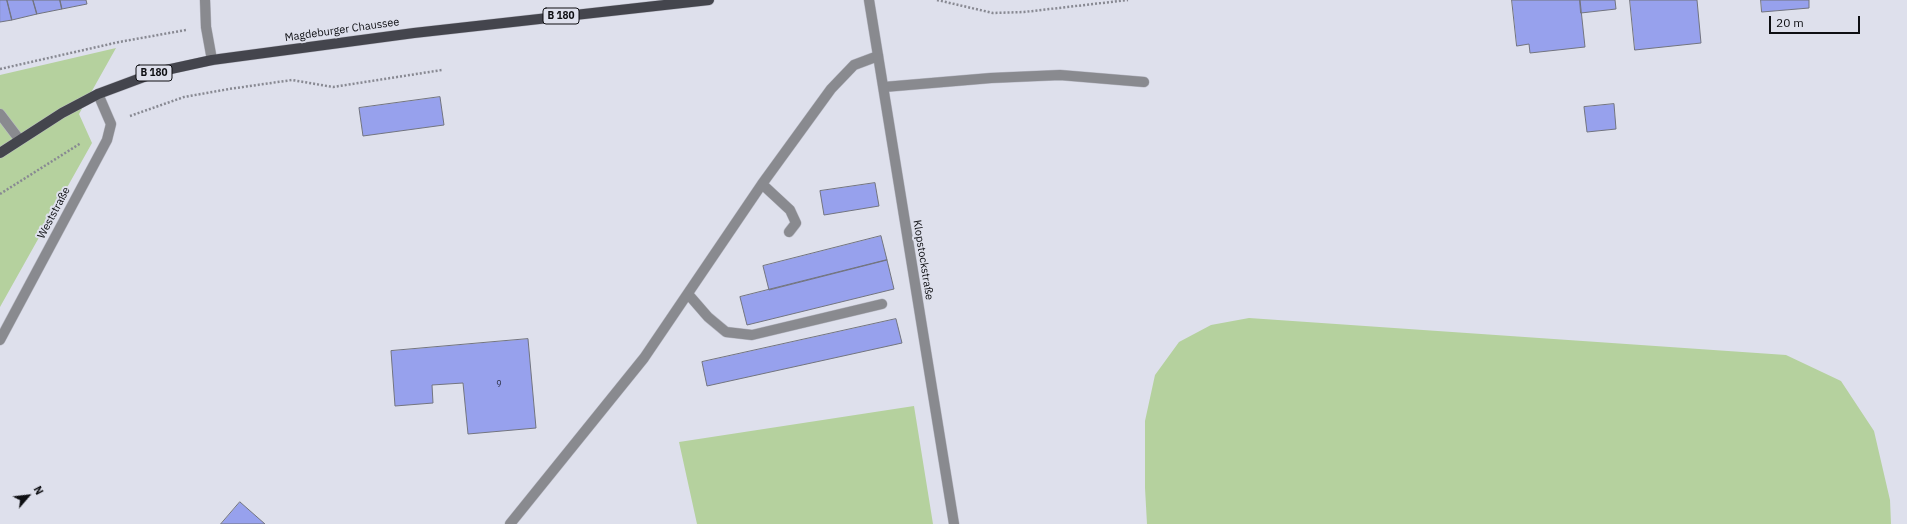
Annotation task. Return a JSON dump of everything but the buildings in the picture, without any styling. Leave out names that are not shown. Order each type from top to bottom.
[{"type":"main road","name":"Magdeburger Chaussee","points":[[0,153],[19,139],[62,113],[98,94],[157,72],[212,60],[414,33],[709,0]]},
{"type":"street","points":[[205,0],[206,27],[212,60]]},
{"type":"street","name":"Klopstockstraße","points":[[869,0],[954,524]]},
{"type":"street","points":[[510,524],[644,358],[762,184],[831,89],[854,65],[878,56]]},
{"type":"street","points":[[884,87],[991,78],[1060,75],[1144,82]]},
{"type":"street","points":[[98,94],[110,124]]},
{"type":"street","points":[[0,114],[19,139]]},
{"type":"street","name":"Weststraße","points":[[0,340],[107,140],[110,124]]},
{"type":"street","points":[[762,184],[790,210],[796,222],[789,232]]},
{"type":"street","points":[[688,294],[708,317],[726,332],[752,335],[882,304]]},
{"type":"path","points":[[937,0],[994,13],[1024,12],[1128,0]]},
{"type":"path","points":[[0,69],[119,42],[206,27]]},
{"type":"path","points":[[0,194],[110,124],[145,109],[184,97],[292,80],[333,87],[442,70]]},
{"type":"green space","points":[[116,48],[79,114],[92,143],[0,307],[0,75]]},
{"type":"green space","points":[[1249,318],[1786,355],[1841,381],[1874,431],[1890,500],[1891,524],[1147,524],[1145,488],[1145,421],[1155,375],[1179,342],[1211,325]]},
{"type":"green space","points":[[914,406],[933,524],[697,524],[679,442]]}]
